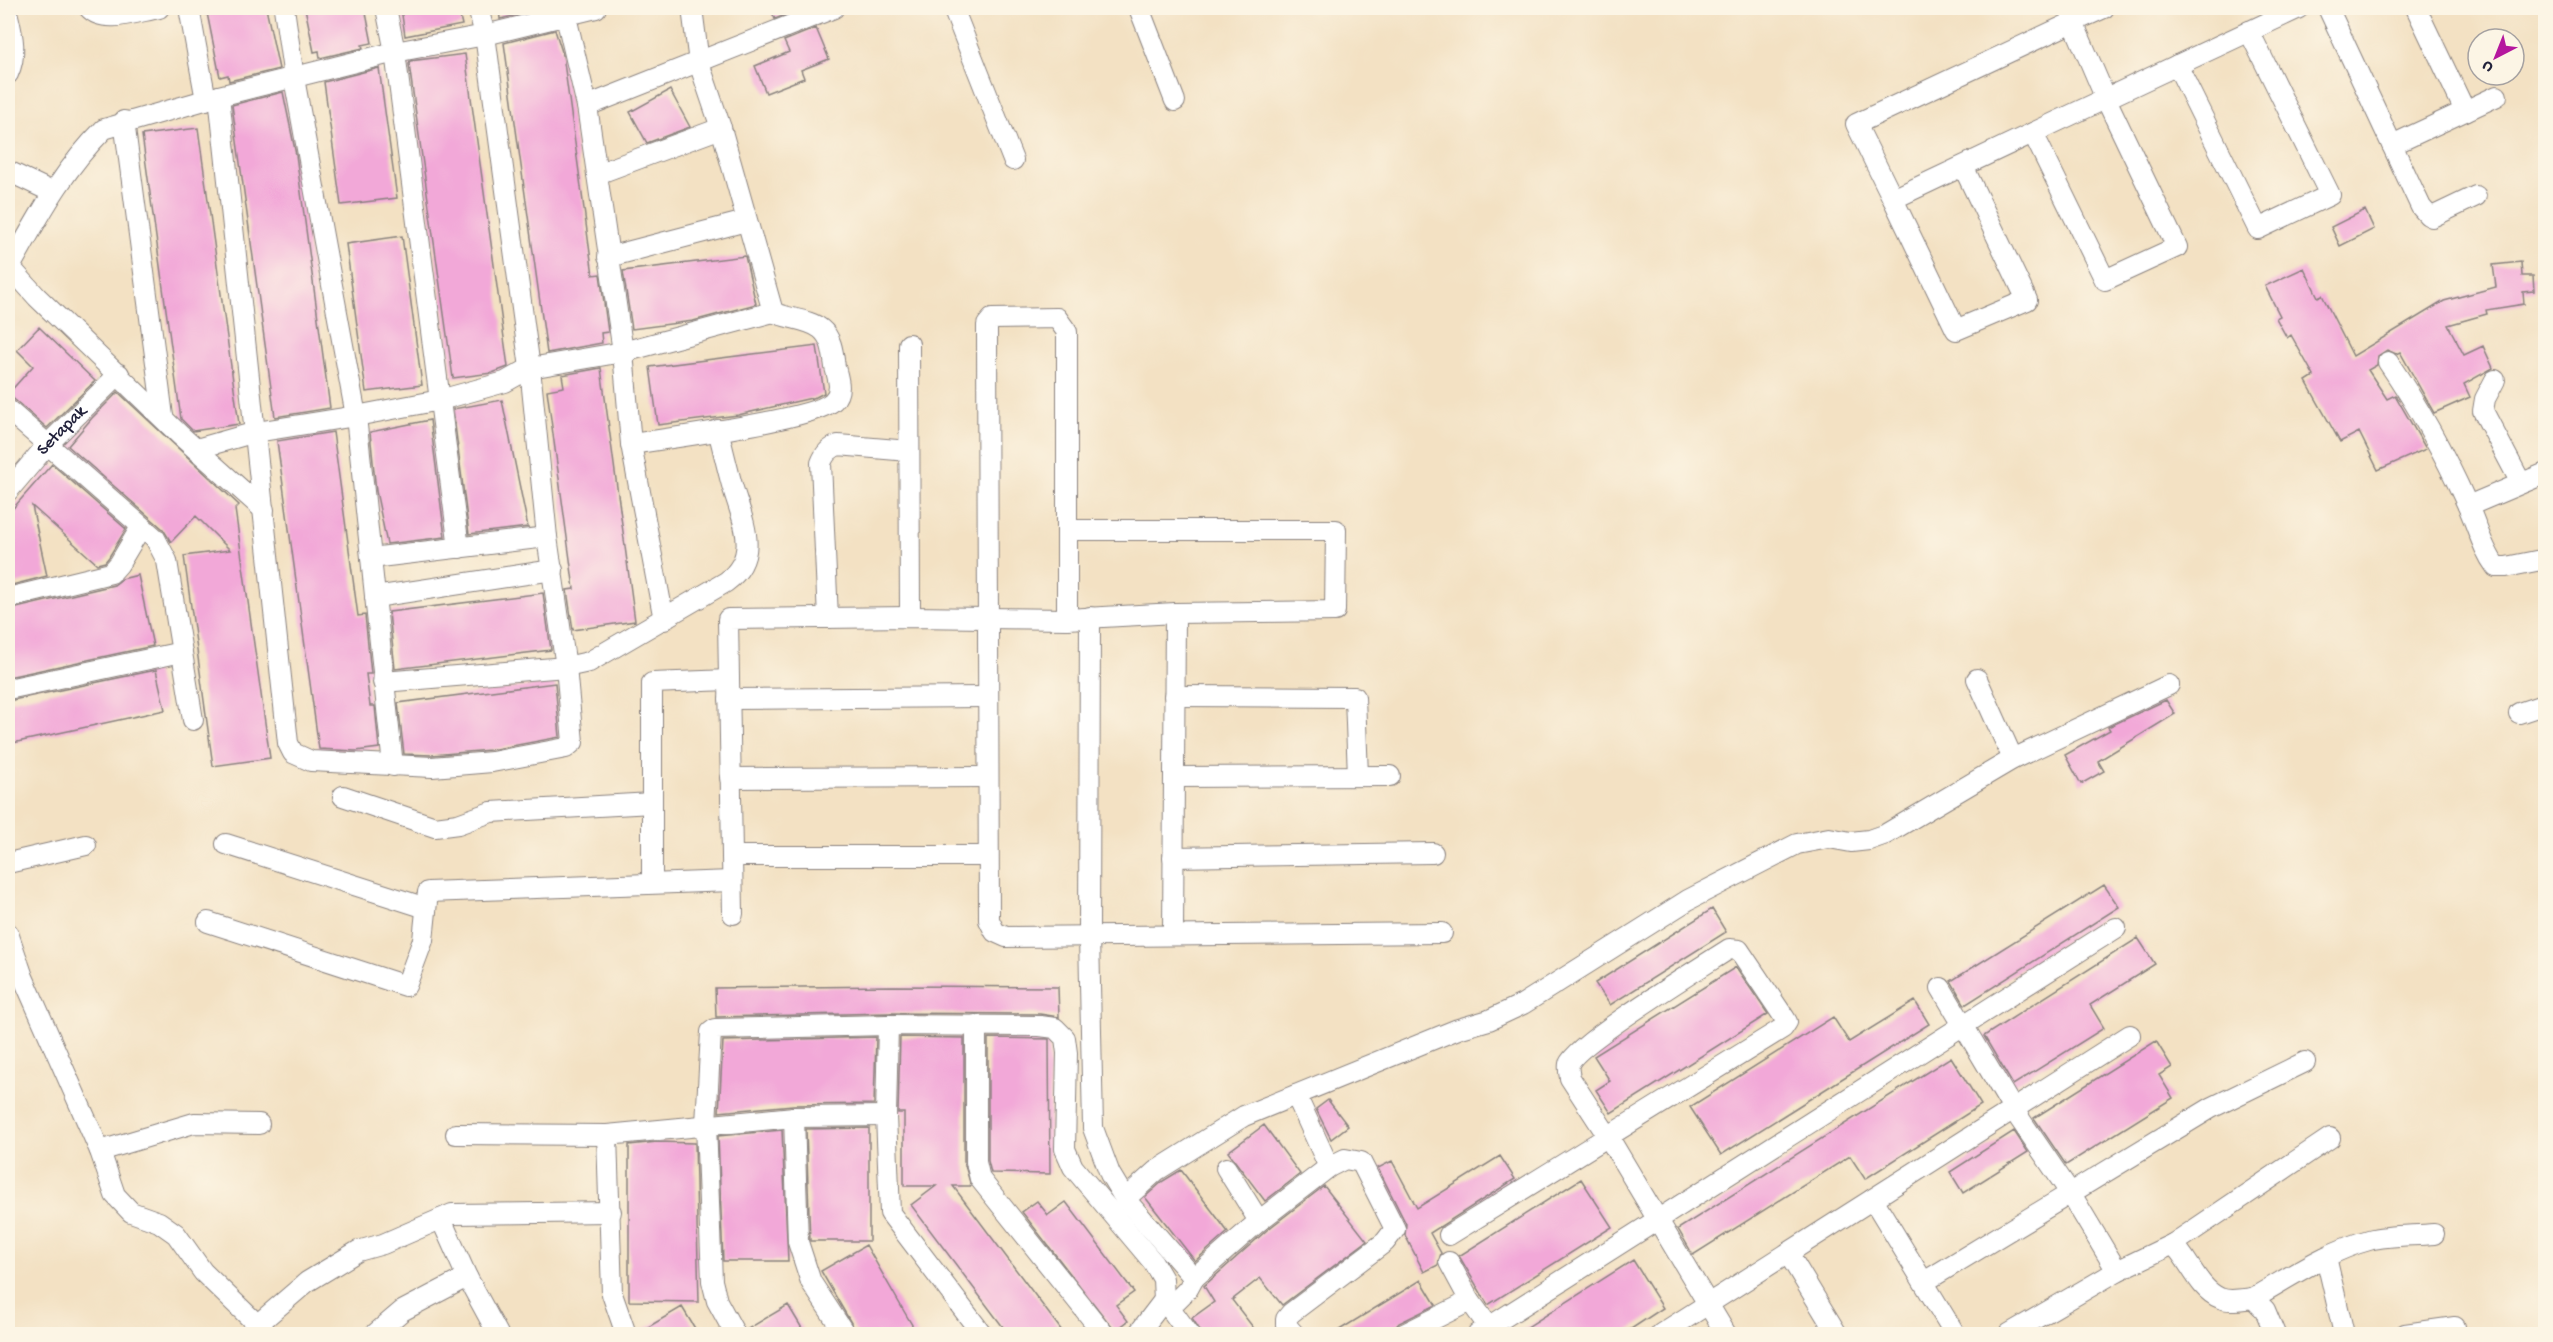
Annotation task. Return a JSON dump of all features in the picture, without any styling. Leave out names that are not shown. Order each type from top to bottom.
[{"type":"street","points":[[88,8],[95,14],[106,17],[159,8]]},
{"type":"street","points":[[189,8],[212,98],[255,432],[288,743],[293,753],[311,761],[432,767],[492,762],[566,748],[573,742],[566,667],[547,537],[530,369],[484,35],[478,8]]},
{"type":"street","points":[[284,8],[294,78],[356,416],[393,766]]},
{"type":"street","points":[[386,8],[395,52],[459,548]]},
{"type":"street","points":[[264,510],[196,449],[24,285],[9,267],[52,192],[104,129],[124,121],[395,52],[484,35],[565,11],[596,8]]},
{"type":"street","points":[[692,8],[699,63],[721,128],[746,221],[770,294],[773,312]]},
{"type":"street","points":[[588,106],[834,8]]},
{"type":"street","points":[[953,8],[1013,160]]},
{"type":"street","points":[[1139,8],[1175,101]]},
{"type":"street","points":[[1963,166],[2027,300],[1956,330],[1856,124],[2104,8]]},
{"type":"street","points":[[1893,199],[2299,8]]},
{"type":"street","points":[[2328,8],[2421,207],[2433,217],[2476,196]]},
{"type":"street","points":[[2416,8],[2465,111]]},
{"type":"street","points":[[565,11],[588,106],[623,352],[631,444],[664,620]]},
{"type":"street","points":[[8,16],[14,62],[8,74]]},
{"type":"street","points":[[2033,133],[2105,280],[2177,247],[2106,99],[2073,22]]},
{"type":"street","points":[[2177,65],[2258,229],[2320,200],[2330,195],[2249,31]]},
{"type":"street","points":[[2392,145],[2497,96]]},
{"type":"street","points":[[124,121],[163,416]]},
{"type":"street","points":[[597,174],[721,128]]},
{"type":"street","points":[[8,171],[52,192]]},
{"type":"street","points":[[608,257],[746,221]]},
{"type":"street","points":[[196,449],[255,432],[440,400],[505,382],[530,369],[623,352],[773,312],[785,318],[813,324],[827,336],[839,388],[838,394],[829,405],[819,410],[718,430],[631,444]]},
{"type":"street","points":[[1067,619],[1068,332],[1057,318],[992,319],[987,325],[986,618],[988,920],[995,932],[1006,937],[1442,933]]},
{"type":"street","points":[[909,344],[910,617]]},
{"type":"street","points":[[2388,362],[2410,394],[2468,506],[2488,556],[2496,567],[2546,559]]},
{"type":"street","name":"Setapak","points":[[8,491],[47,445],[119,374]]},
{"type":"street","points":[[2494,380],[2485,399],[2483,411],[2521,483]]},
{"type":"street","points":[[8,410],[155,538],[167,561],[193,720]]},
{"type":"street","points":[[383,682],[566,667],[598,658],[735,576],[745,557],[745,524],[718,430]]},
{"type":"street","points":[[828,618],[821,463],[824,456],[838,445],[909,451]]},
{"type":"street","points":[[2468,506],[2501,494],[2546,473]]},
{"type":"street","points":[[8,598],[111,573],[141,527]]},
{"type":"street","points":[[732,914],[728,619],[910,617],[1067,619],[1175,613],[1335,611],[1336,530],[1067,530]]},
{"type":"street","points":[[371,558],[547,537]]},
{"type":"street","points":[[375,597],[553,570]]},
{"type":"street","points":[[1173,935],[1175,613]]},
{"type":"street","points":[[1090,617],[1089,935],[1093,1128],[1110,1174],[1125,1199],[1194,1278]]},
{"type":"street","points":[[8,689],[182,652]]},
{"type":"street","points":[[1977,679],[2013,759]]},
{"type":"street","points":[[652,883],[652,683],[729,689],[987,697]]},
{"type":"street","points":[[1125,1199],[1155,1171],[1244,1116],[1458,1029],[1489,1020],[1523,1004],[1688,900],[1797,844],[1829,838],[1851,842],[1869,840],[1886,834],[2013,759],[2169,685]]},
{"type":"street","points":[[1174,696],[1355,697],[1358,776]]},
{"type":"street","points":[[2519,713],[2546,704]]},
{"type":"street","points":[[1174,777],[1390,776]]},
{"type":"street","points":[[730,778],[987,777]]},
{"type":"street","points":[[343,796],[435,827],[458,824],[491,812],[652,803]]},
{"type":"street","points":[[8,863],[86,844]]},
{"type":"street","points":[[226,844],[426,908]]},
{"type":"street","points":[[1173,857],[1433,853]]},
{"type":"street","points":[[732,856],[988,856]]},
{"type":"street","points":[[208,922],[406,986],[423,939],[428,892],[732,881]]},
{"type":"street","points":[[1449,1263],[1487,1332],[2115,928]]},
{"type":"street","points":[[8,933],[23,977],[100,1151],[115,1195],[124,1206],[139,1216],[159,1222],[176,1234],[203,1272],[263,1330],[307,1282],[358,1251],[383,1245],[452,1214],[610,1212]]},
{"type":"street","points":[[1449,1234],[1609,1138],[1783,1028],[1787,1022],[1739,950],[1729,949],[1640,1008],[1592,1041],[1569,1063],[1570,1078],[1609,1138],[1726,1335]]},
{"type":"street","points":[[1941,988],[2013,1109],[2071,1194],[2117,1271]]},
{"type":"street","points":[[888,1025],[886,1116],[890,1213],[974,1332]]},
{"type":"street","points":[[735,1335],[717,1301],[712,1281],[706,1124],[709,1037],[715,1029],[888,1025],[1040,1026],[1055,1028],[1065,1038],[1067,1053],[1065,1149],[1073,1167],[1153,1262],[1163,1279],[1167,1304],[1189,1335]]},
{"type":"street","points":[[976,1025],[976,1162],[980,1179],[1104,1335]]},
{"type":"street","points":[[1661,1335],[2130,1035]]},
{"type":"street","points":[[1924,1282],[2211,1108],[2305,1062]]},
{"type":"street","points":[[1296,1095],[1329,1167]]},
{"type":"street","points":[[456,1134],[608,1134],[794,1117],[886,1116]]},
{"type":"street","points":[[794,1117],[798,1242],[811,1281],[845,1335]]},
{"type":"street","points":[[100,1151],[194,1123],[259,1124]]},
{"type":"street","points":[[608,1134],[612,1294],[626,1335]]},
{"type":"street","points":[[2009,1335],[2117,1271],[2173,1244],[2330,1138]]},
{"type":"street","points":[[1138,1334],[1167,1304],[1188,1290],[1194,1278],[1259,1221],[1329,1167],[1345,1159],[1361,1162],[1395,1229],[1385,1242],[1291,1313],[1286,1319],[1286,1325],[1294,1335]]},
{"type":"street","points":[[1226,1168],[1259,1221]]},
{"type":"street","points":[[1873,1199],[1955,1335]]},
{"type":"street","points":[[441,1219],[467,1277],[498,1335]]},
{"type":"street","points":[[2173,1244],[2183,1254],[2208,1291],[2220,1299],[2253,1298],[2325,1257],[2371,1240],[2433,1234]]},
{"type":"street","points":[[1788,1253],[1837,1335]]},
{"type":"street","points":[[2325,1257],[2344,1335]]},
{"type":"street","points":[[375,1335],[402,1311],[467,1277]]},
{"type":"street","points":[[2253,1298],[2265,1310],[2275,1335]]},
{"type":"street","points":[[1404,1335],[1470,1301]]},
{"type":"street","points":[[2405,1335],[2455,1327]]},
{"type":"building","points":[[206,8],[266,8],[279,69],[229,81],[228,75],[220,77]]},
{"type":"building","points":[[305,8],[365,8],[372,43],[362,45],[363,48],[320,58],[319,51],[314,52]]},
{"type":"building","points":[[401,8],[458,8],[462,25],[405,36]]},
{"type":"building","points":[[499,8],[547,8],[500,19]]},
{"type":"building","points":[[770,8],[803,8],[775,19]]},
{"type":"building","points":[[816,28],[829,59],[801,70],[804,78],[766,93],[755,66],[789,52],[784,41]]},
{"type":"building","points":[[555,30],[563,55],[593,275],[600,274],[608,332],[601,333],[602,343],[547,353],[504,43]]},
{"type":"building","points":[[465,54],[508,367],[492,373],[453,378],[409,64],[410,61]]},
{"type":"building","points":[[379,68],[397,198],[341,205],[324,82]]},
{"type":"building","points":[[670,90],[690,127],[647,143],[630,112]]},
{"type":"building","points":[[283,92],[296,155],[330,408],[275,417],[232,105]]},
{"type":"building","points":[[198,128],[239,424],[193,431],[181,419],[142,135]]},
{"type":"building","points":[[2365,210],[2374,229],[2340,246],[2331,227]]},
{"type":"building","points":[[402,236],[422,385],[366,392],[346,244]]},
{"type":"building","points":[[745,256],[756,304],[693,321],[632,329],[623,271]]},
{"type":"building","points":[[2521,262],[2522,276],[2533,276],[2534,291],[2523,292],[2524,304],[2486,310],[2487,314],[2448,325],[2464,355],[2483,346],[2493,368],[2464,384],[2470,397],[2434,413],[2400,352],[2396,354],[2387,350],[2378,356],[2377,365],[2368,370],[2387,399],[2395,395],[2426,449],[2378,470],[2359,432],[2340,442],[2306,381],[2314,376],[2291,335],[2287,338],[2276,318],[2280,316],[2265,286],[2304,268],[2318,297],[2322,295],[2353,356],[2444,301],[2496,287],[2493,265]]},
{"type":"building","points":[[39,327],[95,381],[47,428],[8,394],[33,366],[17,350]]},
{"type":"building","points":[[817,346],[824,393],[816,397],[738,415],[658,425],[650,367]]},
{"type":"building","points":[[601,368],[635,621],[573,630],[567,590],[574,589],[547,390],[564,387],[562,375]]},
{"type":"building","points":[[118,392],[239,505],[235,509],[270,758],[213,766],[184,556],[230,550],[196,516],[171,542],[163,529],[68,446]]},
{"type":"building","points":[[502,400],[528,527],[469,534],[453,409]]},
{"type":"building","points":[[430,420],[445,537],[387,544],[376,491],[370,432]]},
{"type":"building","points":[[333,432],[358,616],[365,615],[371,674],[366,674],[370,706],[375,706],[379,748],[356,751],[319,749],[277,441]]},
{"type":"building","points":[[52,464],[126,529],[105,562],[97,564],[32,506],[47,576],[8,586],[8,514]]},
{"type":"building","points":[[138,575],[153,646],[8,677],[8,610],[114,585],[122,579]]},
{"type":"building","points":[[543,593],[551,650],[395,669],[389,612]]},
{"type":"building","points":[[156,670],[165,710],[8,744],[8,701]]},
{"type":"building","points":[[555,683],[560,737],[490,750],[432,755],[404,754],[398,703]]},
{"type":"building","points":[[2166,700],[2175,714],[2098,761],[2104,771],[2081,784],[2065,755],[2110,730],[2108,727]]},
{"type":"building","points":[[2104,885],[2119,907],[1965,1005],[1951,981]]},
{"type":"building","points":[[1712,909],[1726,932],[1610,1005],[1595,983]]},
{"type":"building","points":[[2138,938],[2155,964],[2090,1005],[2104,1028],[2013,1085],[1984,1036]]},
{"type":"building","points":[[1736,967],[1768,1014],[1611,1113],[1596,1090],[1610,1081],[1594,1056]]},
{"type":"building","points":[[1058,987],[1059,1017],[1040,1014],[888,1013],[716,1017],[715,988]]},
{"type":"building","points":[[1915,1001],[1929,1024],[1721,1155],[1690,1107],[1833,1017],[1849,1042]]},
{"type":"building","points":[[876,1037],[874,1104],[793,1105],[719,1112],[723,1041]]},
{"type":"building","points":[[900,1037],[964,1038],[964,1162],[971,1186],[953,1186],[1065,1335],[1009,1335],[911,1205],[936,1186],[904,1186],[904,1113],[898,1113]]},
{"type":"building","points":[[988,1038],[1049,1039],[1050,1174],[991,1173],[988,1161]]},
{"type":"building","points":[[2156,1041],[2172,1067],[2159,1075],[2173,1098],[2066,1165],[2034,1118]]},
{"type":"building","points":[[1951,1057],[1981,1105],[1865,1179],[1850,1156],[1693,1255],[1678,1229]]},
{"type":"building","points":[[1328,1100],[1348,1126],[1331,1139],[1316,1109]]},
{"type":"building","points":[[1264,1125],[1300,1174],[1265,1201],[1228,1152]]},
{"type":"building","points":[[869,1128],[869,1241],[810,1241],[806,1129]]},
{"type":"building","points":[[782,1130],[788,1261],[723,1261],[718,1136]]},
{"type":"building","points":[[2014,1131],[2028,1152],[1963,1193],[1950,1172]]},
{"type":"building","points":[[657,1142],[695,1143],[699,1302],[629,1301],[629,1145]]},
{"type":"building","points":[[1500,1156],[1515,1179],[1430,1233],[1441,1253],[1438,1265],[1424,1272],[1405,1235],[1406,1224],[1378,1168],[1392,1161],[1417,1208]]},
{"type":"building","points":[[1181,1170],[1228,1232],[1195,1261],[1145,1197],[1163,1181]]},
{"type":"building","points":[[1581,1179],[1612,1227],[1488,1305],[1459,1256]]},
{"type":"building","points":[[1324,1186],[1367,1241],[1282,1305],[1260,1278],[1232,1300],[1259,1335],[1203,1335],[1192,1318],[1214,1302],[1204,1286],[1267,1230]]},
{"type":"building","points":[[1037,1201],[1048,1215],[1066,1202],[1134,1292],[1116,1305],[1128,1321],[1115,1331],[1022,1212]]},
{"type":"building","points":[[866,1245],[918,1335],[858,1335],[821,1271]]},
{"type":"building","points":[[1633,1260],[1663,1308],[1622,1335],[1515,1335]]},
{"type":"building","points":[[1421,1280],[1436,1305],[1399,1323],[1388,1335],[1331,1335]]},
{"type":"building","points":[[788,1305],[806,1335],[747,1335],[746,1330]]},
{"type":"building","points":[[682,1307],[699,1335],[638,1335],[638,1333]]}]
